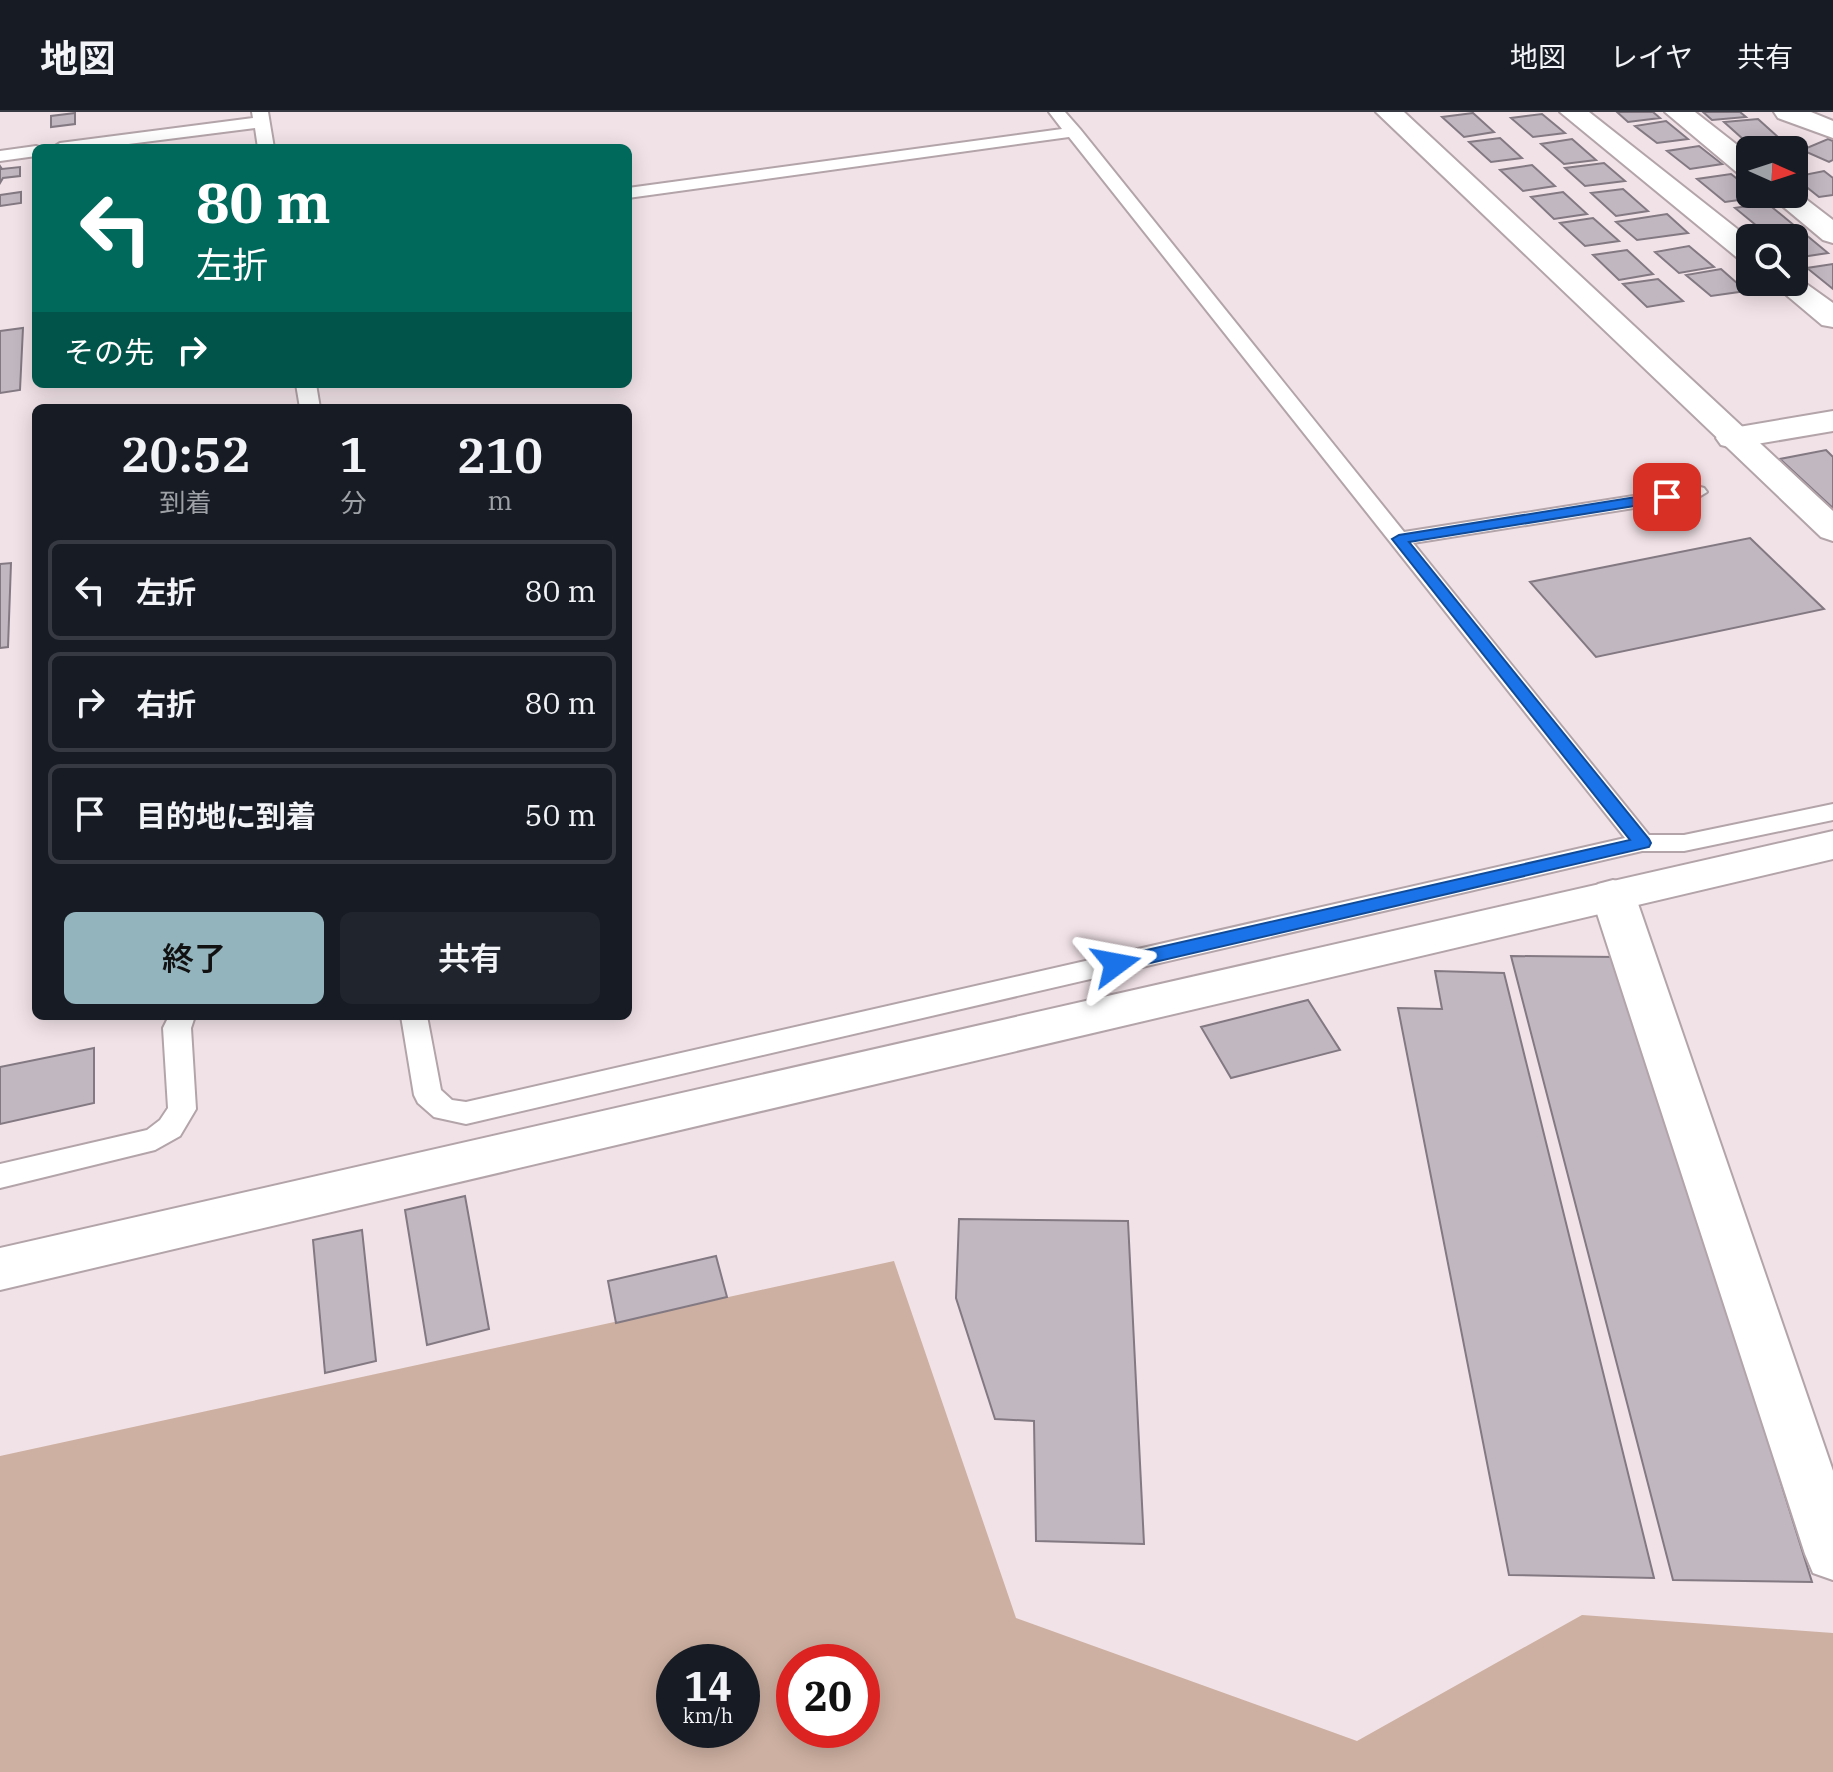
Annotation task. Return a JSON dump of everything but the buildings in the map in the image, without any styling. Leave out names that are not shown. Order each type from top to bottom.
[{"type":"street","points":[[1389,112],[1833,530]]},
{"type":"street","points":[[1573,112],[1736,243]]},
{"type":"street","points":[[1678,112],[1736,158]]},
{"type":"street","points":[[1787,112],[1833,130]]},
{"type":"street","points":[[1800,208],[1833,234]]},
{"type":"street","points":[[1804,296],[1833,318]]},
{"type":"street","points":[[1733,438],[1833,421]]},
{"type":"street","points":[[0,1269],[1833,845]]},
{"type":"street","points":[[1613,895],[1833,1554]]},
{"type":"lane","points":[[1057,112],[1642,843]]},
{"type":"lane","points":[[86,144],[261,117],[265,144]]},
{"type":"lane","points":[[632,192],[1074,132]]},
{"type":"lane","points":[[0,156],[32,152]]},
{"type":"lane","points":[[1399,539],[1697,492]]},
{"type":"lane","points":[[415,1020],[428,1095],[444,1109],[466,1113],[1642,843],[1684,843],[1833,812]]},
{"type":"lane","points":[[0,1176],[155,1139],[170,1128],[182,1109],[177,1028],[180,1020]]},
{"type":"shaded area","points":[[894,1261],[1016,1618],[1357,1741],[1582,1615],[1833,1633],[1833,1772],[0,1772],[0,1456]]},
{"type":"route","points":[[1116,964],[1642,843],[1399,539],[1667,497]]}]
